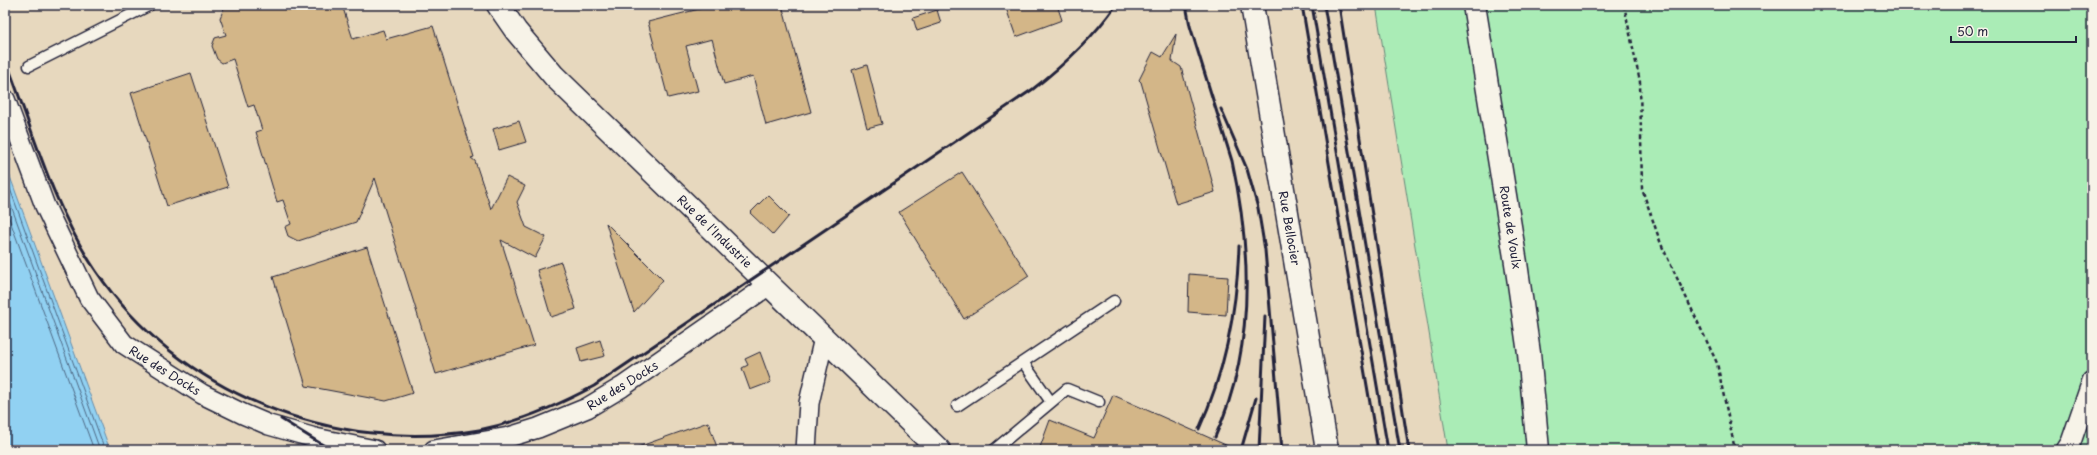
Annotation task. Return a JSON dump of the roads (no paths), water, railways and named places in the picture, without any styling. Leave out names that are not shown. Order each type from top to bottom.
[{"type":"main road","name":"Rue de l'Industrie","points":[[498,5],[554,76],[939,450]]},
{"type":"main road","name":"Rue Bellocier","points":[[1252,5],[1327,450]]},
{"type":"main road","name":"Route de Voulx","points":[[1474,5],[1516,263],[1529,353],[1538,450]]},
{"type":"street","name":"Rue des Docks","points":[[5,98],[45,206],[89,298],[124,344],[202,394],[269,425],[314,438],[375,450]]},
{"type":"street","name":"Rue des Docks","points":[[434,450],[509,437],[538,428],[587,408],[622,387],[770,285]]},
{"type":"street","points":[[806,450],[809,403],[824,338]]},
{"type":"street","points":[[2066,450],[2071,442],[2092,381]]},
{"type":"lane","points":[[29,66],[150,5]]},
{"type":"lane","points":[[957,406],[1114,301]]},
{"type":"lane","points":[[1023,362],[1051,402]]},
{"type":"lane","points":[[994,450],[1067,389],[1099,402]]},
{"type":"water","points":[[5,163],[110,450],[5,450]]},
{"type":"railway","points":[[5,58],[44,167],[67,221],[81,247],[96,271],[130,314],[170,351],[215,382],[264,406],[316,423],[370,433],[424,435],[479,430],[509,423],[552,407],[594,386],[1033,89],[1088,40],[1116,5]]},
{"type":"railway","points":[[1186,5],[1190,26],[1232,161],[1239,196],[1246,266],[1246,301],[1243,336],[1237,370],[1228,404],[1215,437]]},
{"type":"railway","points":[[1302,5],[1378,450]]},
{"type":"railway","points":[[1312,5],[1388,450]]},
{"type":"railway","points":[[1324,5],[1400,450]]},
{"type":"railway","points":[[1339,5],[1409,450]]},
{"type":"railway","points":[[1221,109],[1247,169],[1258,208],[1265,250],[1282,450]]},
{"type":"railway","points":[[1199,429],[1223,363],[1236,293],[1239,246]]},
{"type":"railway","points":[[1259,450],[1265,316]]},
{"type":"railway","points":[[1241,450],[1256,398]]},
{"type":"railway","points":[[281,419],[331,450]]}]
